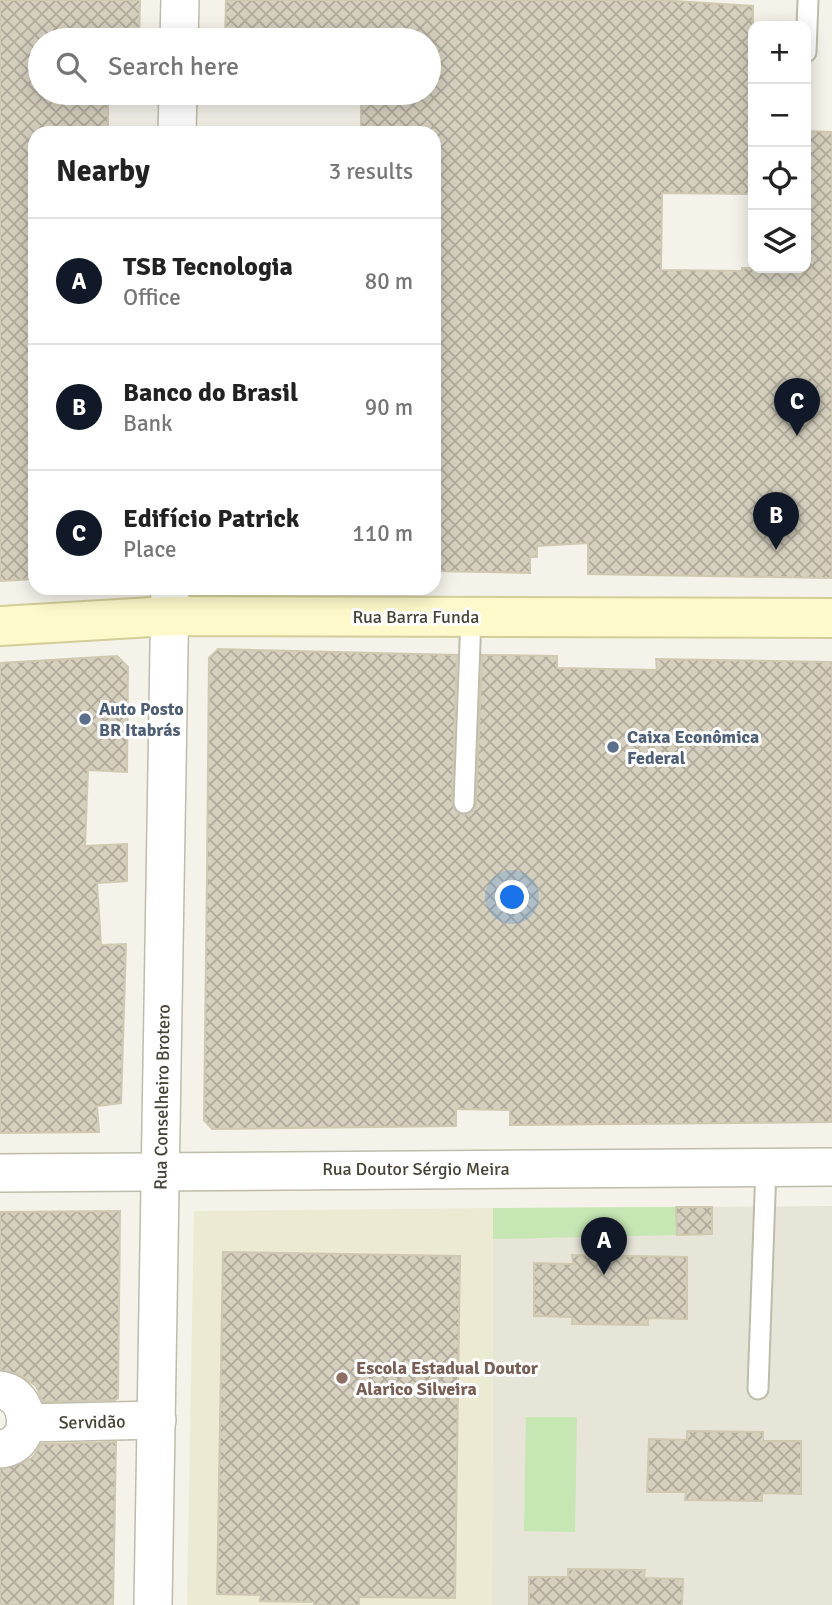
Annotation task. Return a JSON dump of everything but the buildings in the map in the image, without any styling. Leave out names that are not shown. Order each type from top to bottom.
[{"type":"street","points":[[179,28],[180,0]]},
{"type":"street","points":[[177,126],[178,105]]},
{"type":"street","name":"Rua Barra Funda","points":[[0,626],[170,602],[471,617],[832,618]]},
{"type":"street","name":"Rua Conselheiro Brotero","points":[[153,1605],[170,602]]},
{"type":"street","name":"Rua Doutor Sérgio Meira","points":[[0,1173],[832,1167]]},
{"type":"street","points":[[0,1390],[12,1394],[21,1404],[26,1423],[19,1440],[0,1449]]},
{"type":"street","name":"Servidão","points":[[26,1423],[157,1420]]},
{"type":"lane","points":[[807,21],[808,0]]},
{"type":"lane","points":[[464,803],[471,617]]},
{"type":"lane","points":[[758,1389],[766,1167]]},
{"type":"shaded area","points":[[832,1206],[832,1605],[492,1605],[493,1208]]},
{"type":"shaded area","name":"Escola Estadual Doutor Alarico Silveira","points":[[493,1208],[492,1605],[187,1605],[194,1211]]},
{"type":"green space","points":[[676,1207],[677,1235],[493,1239],[493,1208]]},
{"type":"green space","points":[[526,1417],[577,1417],[575,1532],[524,1531]]},
{"type":"place","name":"Edifício Patrick","points":[[797,436]]},
{"type":"place","name":"Banco do Brasil","points":[[776,550]]},
{"type":"place","name":"Auto Posto BR Itabrás","points":[[85,719]]},
{"type":"place","name":"Caixa Econômica Federal","points":[[613,747]]},
{"type":"place","name":"TSB Tecnologia","points":[[604,1275]]},
{"type":"place","name":"Escola Estadual Doutor Alarico Silveira","points":[[342,1378]]}]
